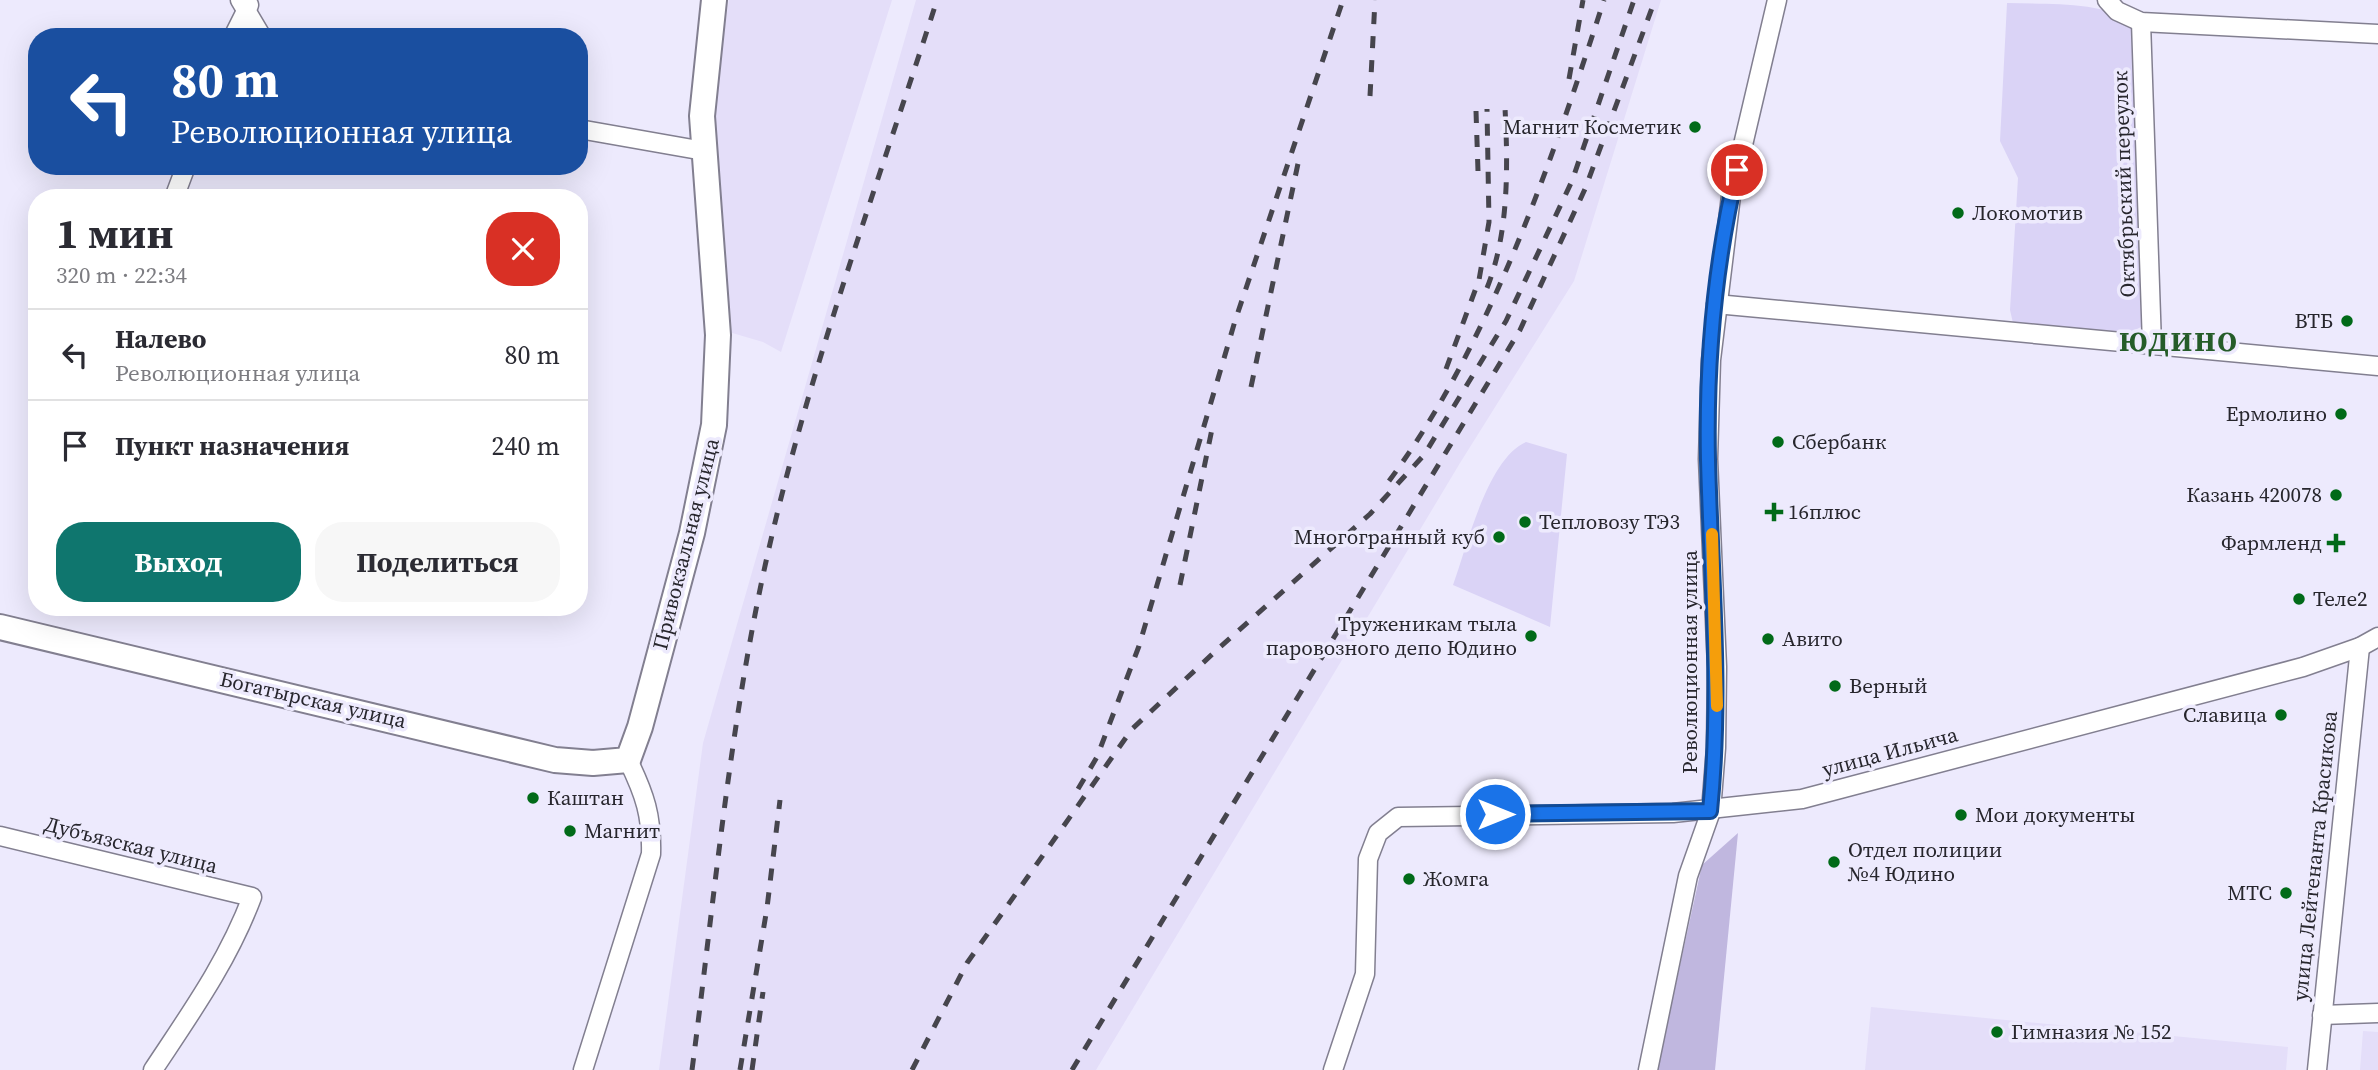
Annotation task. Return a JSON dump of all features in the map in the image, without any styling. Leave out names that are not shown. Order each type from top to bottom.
[{"type":"main road","name":"Привокзальная улица","points":[[628,760],[640,727],[692,533],[715,425],[718,335],[704,151],[703,82],[714,0]]},
{"type":"main road","name":"Богатырская улица","points":[[0,626],[555,760],[593,763],[628,760]]},
{"type":"street","name":"Революционная улица","points":[[1648,1070],[1688,876],[1710,811],[1717,748],[1717,667],[1708,459],[1716,304],[1731,196],[1777,0]]},
{"type":"street","points":[[2107,0],[2117,11],[2141,22],[2378,34]]},
{"type":"street","points":[[236,28],[245,4]]},
{"type":"street","points":[[245,4],[257,28]]},
{"type":"street","name":"Октябрьский переулок","points":[[2141,22],[2152,345]]},
{"type":"street","points":[[588,130],[704,151]]},
{"type":"street","points":[[1716,304],[2378,366]]},
{"type":"street","name":"улица Ильича","points":[[1333,1070],[1365,974],[1367,859],[1378,833],[1398,817],[1710,811],[1802,799],[2303,667],[2360,648],[2378,636]]},
{"type":"street","name":"улица Лейтенанта Красикова","points":[[2317,1070],[2360,648]]},
{"type":"street","points":[[583,1070],[651,854],[652,820],[628,760]]},
{"type":"street","name":"Дубъязская улица","points":[[0,836],[252,897],[239,932],[217,974],[153,1070]]},
{"type":"street","points":[[2322,1015],[2378,1013]]},
{"type":"shaded area","points":[[729,0],[892,0],[781,352],[763,342],[729,332],[714,96]]},
{"type":"shaded area","points":[[916,0],[1661,0],[1574,281],[1460,463],[1096,1070],[659,1070],[703,743]]},
{"type":"shaded area","points":[[2007,3],[2092,7],[2141,22],[2151,322],[2127,334],[2105,335],[2013,323],[2010,310],[2018,178],[2000,141]]},
{"type":"shaded area","points":[[1526,442],[1567,454],[1550,627],[1453,585],[1489,485],[1512,451]]},
{"type":"shaded area","points":[[1738,833],[1715,1070],[1657,1070],[1702,865]]},
{"type":"shaded area","name":"Гимназия № 152","points":[[1871,1007],[2288,1047],[2286,1070],[1865,1070]]},
{"type":"shaded area","points":[[2363,1031],[2378,1032],[2378,1070],[2360,1070]]},
{"type":"railway","points":[[692,1070],[741,691],[765,566],[782,494],[822,352],[937,0]]},
{"type":"railway","points":[[1078,789],[1097,757],[1139,646],[1235,321],[1343,0]]},
{"type":"railway","points":[[1370,96],[1375,0]]},
{"type":"railway","points":[[1569,79],[1583,0]]},
{"type":"railway","points":[[1389,481],[1425,428],[1488,311],[1540,187],[1604,0]]},
{"type":"railway","points":[[912,1070],[967,963],[1132,729],[1370,514],[1424,455],[1506,321],[1572,181],[1634,0]]},
{"type":"railway","points":[[1072,1070],[1520,330],[1585,189],[1655,0]]},
{"type":"railway","points":[[1487,288],[1500,245],[1503,222],[1507,153],[1505,108]]},
{"type":"railway","points":[[1446,369],[1479,280],[1489,222],[1487,109]]},
{"type":"railway","points":[[1476,111],[1478,171]]},
{"type":"railway","points":[[1251,387],[1300,154]]},
{"type":"railway","points":[[1180,585],[1213,424]]},
{"type":"railway","points":[[740,1070],[767,908],[780,800]]},
{"type":"railway","points":[[752,1070],[763,992]]},
{"type":"slow traffic","points":[[1712,534],[1717,706]]},
{"type":"place","name":"Магнит Косметик","points":[[1695,127]]},
{"type":"place","name":"Локомотив","points":[[1958,213]]},
{"type":"place","name":"ВТБ","points":[[2347,321]]},
{"type":"place","name":"Ермолино","points":[[2341,414]]},
{"type":"place","name":"Сбербанк","points":[[1778,442]]},
{"type":"place","name":"Казань 420078","points":[[2336,495]]},
{"type":"place","name":"16плюс","points":[[1774,512]]},
{"type":"place","name":"Тепловозу ТЭ3","points":[[1525,522]]},
{"type":"place","name":"Многогранный куб","points":[[1499,537]]},
{"type":"place","name":"Фармленд","points":[[2336,543]]},
{"type":"place","name":"Теле2","points":[[2299,599]]},
{"type":"place","name":"Труженикам тыла паровозного депо Юдино","points":[[1531,636]]},
{"type":"place","name":"Авито","points":[[1768,639]]},
{"type":"place","name":"Верный","points":[[1835,686]]},
{"type":"place","name":"Славица","points":[[2281,715]]},
{"type":"place","name":"Каштан","points":[[533,798]]},
{"type":"place","name":"Мои документы","points":[[1961,815]]},
{"type":"place","name":"Магнит","points":[[570,831]]},
{"type":"place","name":"Отдел полиции №4 Юдино","points":[[1834,862]]},
{"type":"place","name":"Жомга","points":[[1409,879]]},
{"type":"place","name":"МТС","points":[[2286,893]]},
{"type":"place","name":"Гимназия № 152","points":[[1997,1032]]},
{"type":"district","name":"ЮДИНО","points":[[2179,341]]},
{"type":"route","points":[[1495,814],[1710,811],[1717,748],[1717,667],[1708,459],[1711,360],[1716,304],[1737,170]]}]
